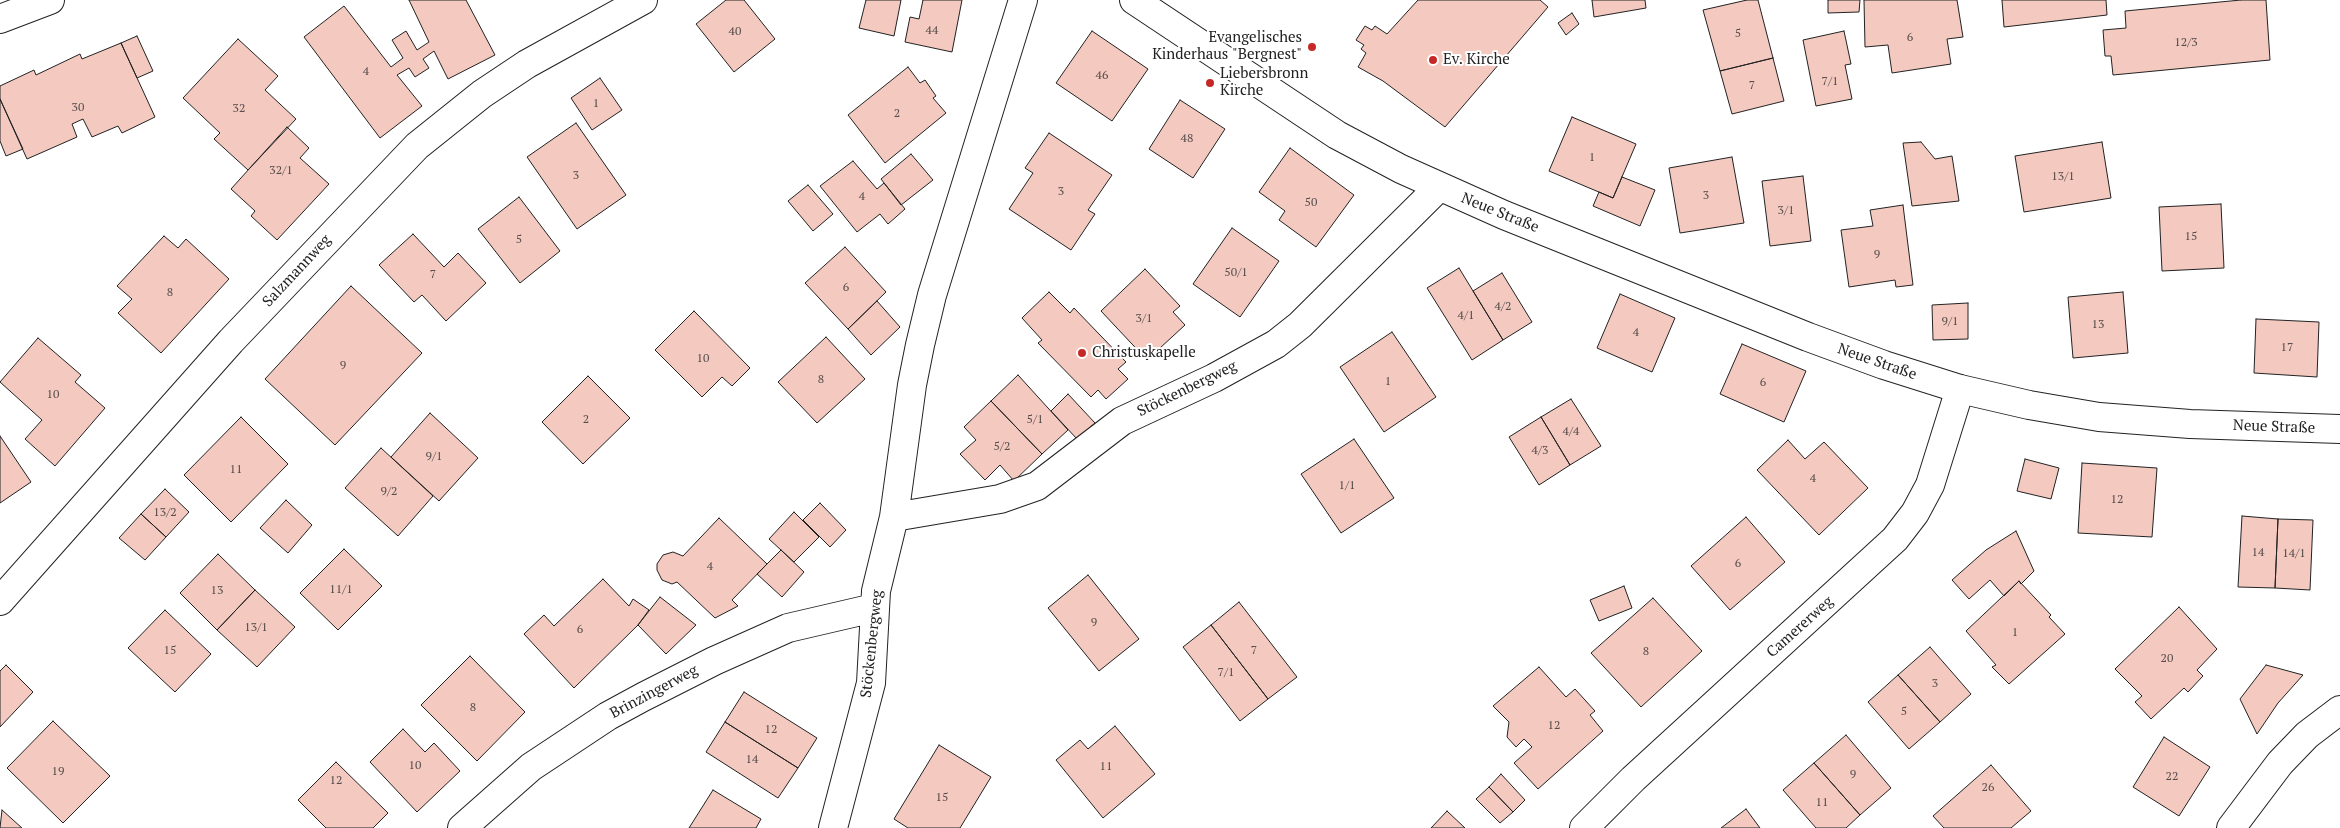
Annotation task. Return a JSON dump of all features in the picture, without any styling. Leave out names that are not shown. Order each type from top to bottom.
[{"type":"street","points":[[0,20],[50,0]]},
{"type":"street","name":"Salzmannweg","points":[[0,601],[231,341],[416,146],[482,94],[527,64],[643,0]]},
{"type":"street","name":"Stöckenbergweg","points":[[833,828],[871,683],[874,608],[894,517],[909,405],[920,345],[932,295],[1023,0]]},
{"type":"street","name":"Neue Straße","points":[[1134,0],[1337,135],[1439,187],[1884,366],[1960,389],[2028,405],[2099,417],[2190,424],[2340,429]]},
{"type":"street","name":"Stöckenbergweg","points":[[894,517],[1000,499],[1037,486],[1122,421],[1214,378],[1276,344],[1300,326],[1439,187]]},
{"type":"street","name":"Camererweg","points":[[1584,828],[1633,779],[1894,539],[1915,514],[1930,485],[1960,389]]},
{"type":"street","name":"Brinzingerweg","points":[[462,828],[531,767],[608,716],[643,697],[714,661],[788,628],[874,608]]},
{"type":"street","points":[[2230,828],[2259,788],[2292,749],[2340,710]]},
{"type":"building","points":[[409,0],[466,0],[495,55],[448,79],[434,51],[423,59],[429,68],[415,77],[409,68],[397,75],[422,106],[380,138],[304,37],[344,6],[391,67],[403,58],[392,40],[406,31],[417,50],[429,42]]},
{"type":"building","points":[[726,0],[744,0],[775,39],[734,72],[696,24]]},
{"type":"building","points":[[866,0],[901,0],[894,36],[859,28]]},
{"type":"building","points":[[923,0],[962,0],[952,52],[905,42],[910,17],[919,19]]},
{"type":"building","name":"Ev. Kirche","points":[[1418,0],[1540,0],[1548,7],[1445,127],[1383,81],[1358,67],[1366,53],[1361,49],[1364,45],[1356,40],[1365,26],[1372,30],[1375,26],[1387,34]]},
{"type":"building","points":[[1592,0],[1645,0],[1646,8],[1594,17]]},
{"type":"building","points":[[1747,0],[1758,0],[1773,58],[1720,71],[1703,10]]},
{"type":"building","points":[[1828,0],[1860,0],[1859,12],[1828,13]]},
{"type":"building","points":[[1864,0],[1957,0],[1963,37],[1947,39],[1951,64],[1892,73],[1888,45],[1865,47]]},
{"type":"building","points":[[2002,0],[2106,0],[2107,15],[2004,27]]},
{"type":"building","points":[[2241,0],[2266,0],[2270,60],[2113,75],[2111,56],[2105,56],[2103,30],[2126,28],[2125,11]]},
{"type":"building","points":[[1572,13],[1579,24],[1566,35],[1558,23]]},
{"type":"building","points":[[1092,31],[1148,69],[1112,121],[1056,83]]},
{"type":"building","points":[[1844,31],[1851,64],[1845,65],[1852,99],[1816,106],[1803,40]]},
{"type":"building","points":[[137,36],[153,71],[137,78],[121,43]]},
{"type":"building","points":[[238,39],[278,76],[265,90],[296,119],[248,170],[214,139],[220,133],[183,98]]},
{"type":"building","points":[[121,43],[155,117],[122,133],[118,126],[92,137],[83,119],[72,124],[77,137],[27,159],[0,99],[0,86],[34,70],[36,75],[80,54],[82,59]]},
{"type":"building","points":[[1773,58],[1784,101],[1732,114],[1720,71]]},
{"type":"building","points":[[908,67],[920,83],[925,80],[936,96],[933,98],[946,113],[885,163],[848,115]]},
{"type":"building","points":[[600,78],[622,110],[592,130],[571,98]]},
{"type":"building","points":[[0,99],[23,149],[6,156],[0,141]]},
{"type":"building","points":[[1180,100],[1225,129],[1193,178],[1149,149]]},
{"type":"building","points":[[1572,117],[1636,144],[1613,198],[1549,171]]},
{"type":"building","points":[[576,123],[626,195],[577,229],[527,157]]},
{"type":"building","points":[[287,127],[309,148],[300,158],[329,184],[277,240],[251,216],[255,211],[231,189]]},
{"type":"building","points":[[1049,133],[1112,175],[1088,210],[1095,214],[1071,250],[1009,209],[1033,173],[1025,168]]},
{"type":"building","points":[[1921,142],[1935,159],[1952,156],[1959,201],[1912,206],[1903,143]]},
{"type":"building","points":[[2102,142],[2111,198],[2024,212],[2015,156]]},
{"type":"building","points":[[1290,148],[1354,195],[1316,247],[1279,220],[1285,211],[1259,192]]},
{"type":"building","points":[[911,154],[933,180],[901,205],[881,179]]},
{"type":"building","points":[[1732,157],[1744,223],[1680,233],[1669,168]]},
{"type":"building","points":[[853,161],[877,189],[884,183],[905,209],[888,224],[880,214],[857,232],[820,186]]},
{"type":"building","points":[[1803,176],[1811,241],[1770,246],[1762,181]]},
{"type":"building","points":[[1622,177],[1655,190],[1640,226],[1593,206],[1599,192],[1613,198]]},
{"type":"building","points":[[808,185],[833,214],[813,231],[788,201]]},
{"type":"building","points":[[519,197],[560,251],[520,283],[478,229]]},
{"type":"building","points":[[2221,204],[2224,268],[2162,271],[2159,207]]},
{"type":"building","points":[[1903,205],[1913,285],[1896,287],[1895,280],[1849,287],[1841,230],[1873,226],[1870,210]]},
{"type":"building","points":[[1232,228],[1279,261],[1240,317],[1193,284]]},
{"type":"building","points":[[413,234],[444,267],[458,253],[486,283],[446,321],[422,295],[414,302],[379,265]]},
{"type":"building","points":[[164,236],[178,248],[186,239],[229,279],[161,353],[118,313],[132,299],[117,286]]},
{"type":"building","points":[[845,247],[886,292],[848,329],[805,283]]},
{"type":"building","points":[[1459,268],[1503,340],[1472,360],[1427,288]]},
{"type":"building","points":[[1145,269],[1180,306],[1173,312],[1185,325],[1147,360],[1101,311]]},
{"type":"building","points":[[1502,273],[1532,322],[1503,340],[1473,291]]},
{"type":"building","points":[[351,286],[422,353],[335,445],[265,379]]},
{"type":"building","name":"Christuskapelle","points":[[1049,292],[1070,313],[1074,308],[1126,362],[1118,369],[1128,379],[1106,399],[1098,390],[1091,397],[1038,343],[1042,340],[1022,318]]},
{"type":"building","points":[[2123,292],[2128,353],[2073,358],[2068,297]]},
{"type":"building","points":[[1620,294],[1675,318],[1652,372],[1597,348]]},
{"type":"building","points":[[877,301],[900,327],[871,355],[848,329]]},
{"type":"building","points":[[1968,303],[1968,339],[1933,340],[1932,305]]},
{"type":"building","points":[[694,311],[750,368],[732,386],[722,377],[702,397],[655,350]]},
{"type":"building","points":[[2256,319],[2319,322],[2317,377],[2254,373]]},
{"type":"building","points":[[1392,332],[1436,397],[1384,432],[1340,367]]},
{"type":"building","points":[[826,337],[865,379],[817,423],[778,382]]},
{"type":"building","points":[[38,338],[81,375],[75,382],[105,408],[55,466],[25,439],[42,420],[0,382]]},
{"type":"building","points":[[1742,344],[1806,371],[1784,422],[1720,394]]},
{"type":"building","points":[[1018,375],[1068,430],[1042,454],[991,401]]},
{"type":"building","points":[[588,376],[630,418],[583,464],[542,422]]},
{"type":"building","points":[[1068,394],[1095,423],[1077,439],[1051,411]]},
{"type":"building","points":[[1571,399],[1601,446],[1570,465],[1541,417]]},
{"type":"building","points":[[991,401],[1042,454],[1014,481],[1000,465],[985,480],[960,454],[976,440],[964,427]]},
{"type":"building","points":[[430,413],[478,458],[439,501],[391,457]]},
{"type":"building","points":[[241,417],[288,464],[231,522],[184,475]]},
{"type":"building","points":[[1541,417],[1570,465],[1539,485],[1509,437]]},
{"type":"building","points":[[0,436],[31,482],[0,503]]},
{"type":"building","points":[[1354,439],[1394,498],[1341,533],[1301,474]]},
{"type":"building","points":[[1788,440],[1805,459],[1824,442],[1868,488],[1819,535],[1757,470]]},
{"type":"building","points":[[381,448],[433,496],[398,536],[345,488]]},
{"type":"building","points":[[2025,459],[2059,468],[2051,499],[2017,491]]},
{"type":"building","points":[[2082,463],[2157,468],[2152,537],[2078,533]]},
{"type":"building","points":[[165,489],[189,512],[166,537],[141,514]]},
{"type":"building","points":[[286,500],[312,525],[288,553],[260,528]]},
{"type":"building","points":[[820,503],[846,530],[830,547],[803,520]]},
{"type":"building","points":[[794,512],[819,537],[794,562],[769,539]]},
{"type":"building","points":[[141,514],[166,537],[145,560],[119,538]]},
{"type":"building","points":[[2242,516],[2278,519],[2275,588],[2238,587]]},
{"type":"building","points":[[1746,517],[1785,562],[1730,610],[1691,566]]},
{"type":"building","points":[[719,518],[767,564],[732,600],[738,606],[715,618],[677,582],[672,584],[662,580],[657,570],[657,564],[663,555],[673,552],[683,556]]},
{"type":"building","points":[[2278,519],[2313,520],[2310,590],[2275,588]]},
{"type":"building","points":[[2016,531],[2034,571],[2021,584],[2019,581],[2004,596],[1990,580],[1969,599],[1952,580],[1986,550]]},
{"type":"building","points":[[344,549],[382,586],[338,630],[300,593]]},
{"type":"building","points":[[781,550],[804,572],[782,597],[757,574]]},
{"type":"building","points":[[218,554],[255,590],[217,630],[180,593]]},
{"type":"building","points":[[1088,575],[1139,639],[1099,671],[1048,608]]},
{"type":"building","points":[[603,579],[629,606],[633,599],[649,610],[638,625],[574,688],[524,634],[544,615],[554,626]]},
{"type":"building","points":[[2019,581],[2051,615],[2049,617],[2065,634],[2009,684],[1992,667],[1996,665],[1966,631]]},
{"type":"building","points":[[1624,586],[1632,608],[1599,621],[1590,600]]},
{"type":"building","points":[[255,590],[295,627],[257,667],[217,630]]},
{"type":"building","points":[[660,597],[696,625],[666,654],[638,625]]},
{"type":"building","points":[[1653,598],[1702,651],[1641,707],[1591,653]]},
{"type":"building","points":[[1239,602],[1297,677],[1268,699],[1211,625]]},
{"type":"building","points":[[2179,607],[2217,649],[2197,670],[2203,676],[2188,692],[2184,688],[2151,719],[2135,702],[2142,696],[2115,669]]},
{"type":"building","points":[[165,610],[211,654],[175,692],[128,648]]},
{"type":"building","points":[[1211,625],[1268,699],[1240,721],[1183,647]]},
{"type":"building","points":[[1930,647],[1971,694],[1940,722],[1898,675]]},
{"type":"building","points":[[470,656],[525,712],[477,761],[421,705]]},
{"type":"building","points":[[6,665],[33,692],[0,727],[0,671]]},
{"type":"building","points":[[2266,665],[2303,675],[2278,703],[2257,734],[2240,699]]},
{"type":"building","points":[[1539,667],[1566,697],[1575,689],[1595,711],[1590,715],[1603,731],[1538,789],[1514,763],[1532,747],[1524,739],[1516,747],[1507,737],[1509,722],[1493,706]]},
{"type":"building","points":[[1898,675],[1940,722],[1909,749],[1868,702]]},
{"type":"building","points":[[744,692],[817,738],[798,768],[725,722]]},
{"type":"building","points":[[53,721],[110,776],[63,823],[7,768]]},
{"type":"building","points":[[725,722],[798,768],[778,798],[706,752]]},
{"type":"building","points":[[1115,726],[1155,774],[1103,818],[1056,760],[1080,740],[1088,749]]},
{"type":"building","points":[[403,729],[425,752],[434,743],[460,771],[417,812],[370,762]]},
{"type":"building","points":[[1846,735],[1891,788],[1860,815],[1814,763]]},
{"type":"building","points":[[2164,737],[2210,767],[2179,816],[2133,787]]},
{"type":"building","points":[[939,745],[991,777],[960,828],[908,828],[894,819]]},
{"type":"building","points":[[336,762],[388,813],[373,828],[326,828],[298,800]]},
{"type":"building","points":[[1814,763],[1860,815],[1846,828],[1816,828],[1783,790]]},
{"type":"building","points":[[1991,765],[2031,811],[2011,828],[1944,828],[1933,816]]},
{"type":"building","points":[[1501,774],[1525,800],[1513,812],[1489,787]]},
{"type":"building","points":[[1489,787],[1513,812],[1500,823],[1476,799]]},
{"type":"building","points":[[713,790],[761,819],[756,828],[689,828]]},
{"type":"building","points":[[1746,809],[1760,828],[1721,828]]},
{"type":"building","points":[[2,810],[22,828],[0,828]]},
{"type":"building","points":[[1447,811],[1465,828],[1431,828]]},
{"type":"place","name":"Evangelisches Kinderhaus \"Bergnest\"","points":[[1312,47]]},
{"type":"place","name":"Ev. Kirche","points":[[1433,60]]},
{"type":"place","name":"Liebersbronn Kirche","points":[[1210,83]]},
{"type":"place","name":"Christuskapelle","points":[[1082,353]]}]
